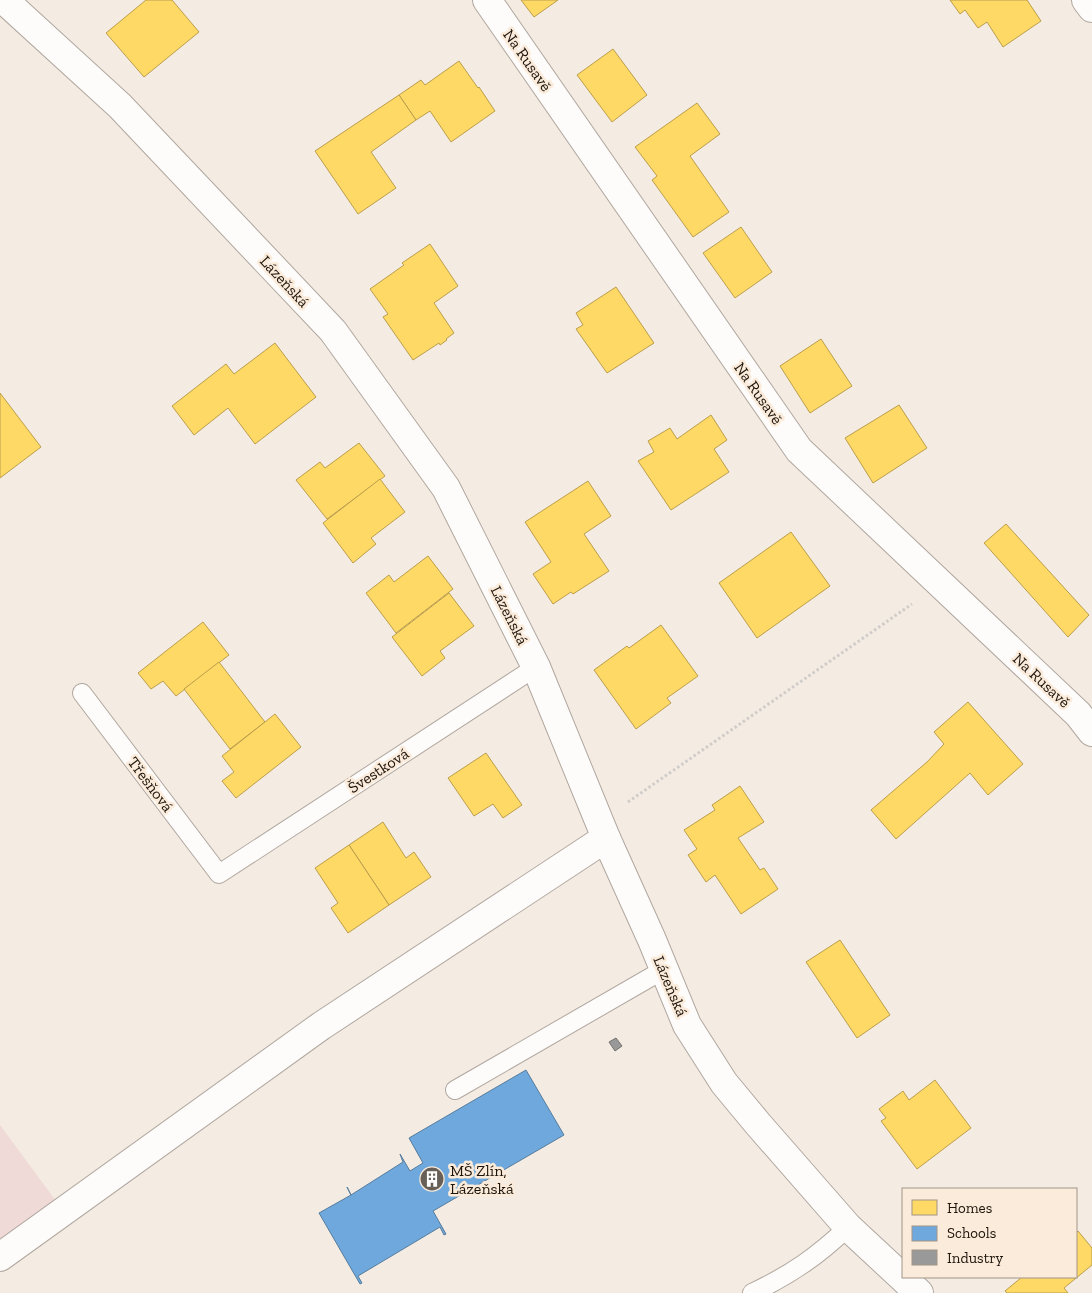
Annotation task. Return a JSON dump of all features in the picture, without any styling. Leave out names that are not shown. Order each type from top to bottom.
[{"type":"street","name":"Lázeňská","points":[[4,0],[120,106],[333,331],[446,488],[536,667],[602,830],[652,940],[687,1025],[724,1083],[758,1124],[848,1227],[902,1277]]},
{"type":"street","name":"Na Rusavě","points":[[487,0],[798,450],[1078,714],[1092,732]]},
{"type":"street","points":[[1086,0],[1092,8]]},
{"type":"street","points":[[0,1258],[321,1026],[602,830]]},
{"type":"street","name":"Lázeňská","points":[[903,1278],[919,1293]]},
{"type":"lane","name":"Švestková","points":[[220,874],[536,667]]},
{"type":"lane","name":"Třešňová","points":[[82,693],[220,874]]},
{"type":"lane","points":[[455,1090],[663,970]]},
{"type":"lane","points":[[752,1293],[784,1277],[815,1257],[848,1227]]},
{"type":"path","points":[[602,830],[941,584]]},
{"type":"shaded area","points":[[0,1125],[56,1201],[0,1239]]},
{"type":"building: Homes","points":[[146,0],[172,0],[199,32],[144,77],[106,33]]},
{"type":"building: Homes","points":[[521,0],[558,0],[534,17]]},
{"type":"building: Homes","points":[[950,0],[1027,0],[1041,21],[1003,47],[987,22],[978,28],[965,10],[960,14]]},
{"type":"building: Homes","points":[[613,49],[647,95],[612,122],[577,75]]},
{"type":"building: Homes","points":[[459,61],[495,111],[451,142],[430,111],[416,120],[399,95],[421,80],[425,85]]},
{"type":"building: Homes","points":[[399,95],[416,120],[371,152],[396,188],[358,214],[315,151]]},
{"type":"building: Homes","points":[[697,103],[720,134],[690,156],[729,212],[693,237],[652,180],[657,176],[635,147]]},
{"type":"building: Homes","points":[[741,227],[772,272],[735,298],[703,253]]},
{"type":"building: Homes","points":[[430,244],[458,286],[434,303],[454,333],[440,345],[439,343],[413,360],[383,317],[388,314],[370,289],[404,265],[402,263]]},
{"type":"building: Homes","points":[[616,287],[654,343],[607,373],[576,329],[583,325],[576,313]]},
{"type":"building: Homes","points":[[821,339],[852,386],[810,413],[780,366]]},
{"type":"building: Homes","points":[[275,343],[316,397],[255,444],[228,408],[194,435],[172,406],[226,364],[234,374]]},
{"type":"building: Homes","points":[[0,393],[41,447],[0,478]]},
{"type":"building: Homes","points":[[899,405],[927,448],[873,483],[845,438]]},
{"type":"building: Homes","points":[[711,415],[727,440],[714,449],[729,472],[671,510],[638,461],[654,452],[648,441],[670,428],[677,439]]},
{"type":"building: Homes","points":[[359,443],[385,476],[327,519],[296,480],[320,462],[325,468]]},
{"type":"building: Homes","points":[[380,479],[405,512],[371,538],[376,544],[353,563],[323,523]]},
{"type":"building: Homes","points":[[588,481],[611,516],[584,534],[609,571],[573,594],[571,592],[553,604],[533,574],[551,562],[525,522]]},
{"type":"building: Homes","points":[[1006,524],[1089,615],[1068,637],[984,543]]},
{"type":"building: Homes","points":[[791,532],[830,586],[757,638],[719,583]]},
{"type":"building: Homes","points":[[428,556],[453,589],[396,633],[366,593],[389,575],[394,582]]},
{"type":"building: Homes","points":[[449,593],[474,626],[440,651],[445,658],[422,676],[392,637]]},
{"type":"building: Homes","points":[[203,622],[229,655],[176,696],[163,681],[151,689],[138,673]]},
{"type":"building: Homes","points":[[661,625],[698,676],[667,698],[671,703],[636,729],[594,670],[627,646],[629,648]]},
{"type":"building: Homes","points":[[219,662],[265,722],[230,749],[184,689]]},
{"type":"building: Homes","points":[[968,702],[1023,764],[988,795],[970,773],[896,839],[871,810],[927,762],[944,744],[934,732]]},
{"type":"building: Homes","points":[[275,714],[301,747],[236,798],[222,781],[234,772],[222,756]]},
{"type":"building: Homes","points":[[486,753],[522,805],[503,818],[493,804],[474,816],[448,778]]},
{"type":"building: Homes","points":[[740,786],[764,822],[738,838],[760,870],[764,868],[778,889],[741,914],[715,875],[706,882],[688,855],[697,849],[684,830],[715,810],[712,805]]},
{"type":"building: Homes","points":[[383,822],[406,858],[414,852],[431,877],[389,905],[349,845]]},
{"type":"building: Homes","points":[[349,845],[389,905],[348,933],[331,908],[338,903],[315,868]]},
{"type":"building: Homes","points":[[840,940],[890,1015],[857,1038],[806,962]]},
{"type":"building: Homes","points":[[935,1080],[971,1128],[917,1169],[881,1121],[886,1118],[879,1109],[903,1091],[909,1100]]},
{"type":"building: Homes","points":[[1077,1232],[1092,1248],[1092,1265],[1077,1277]]},
{"type":"building: Homes","points":[[1021,1278],[1076,1278],[1064,1288],[1068,1293],[1007,1293],[1005,1291]]},
{"type":"building: Schools","name":"MŠ Zlín, Lázeňská","points":[[526,1070],[564,1135],[433,1211],[446,1234],[444,1235],[440,1227],[358,1276],[362,1283],[360,1284],[319,1213],[403,1162],[400,1154],[410,1171],[423,1163],[409,1138]]},
{"type":"building: Industry","points":[[616,1038],[622,1046],[615,1051],[609,1042]]},
{"type":"place","name":"MŠ Zlín, Lázeňská","points":[[432,1179]]}]
